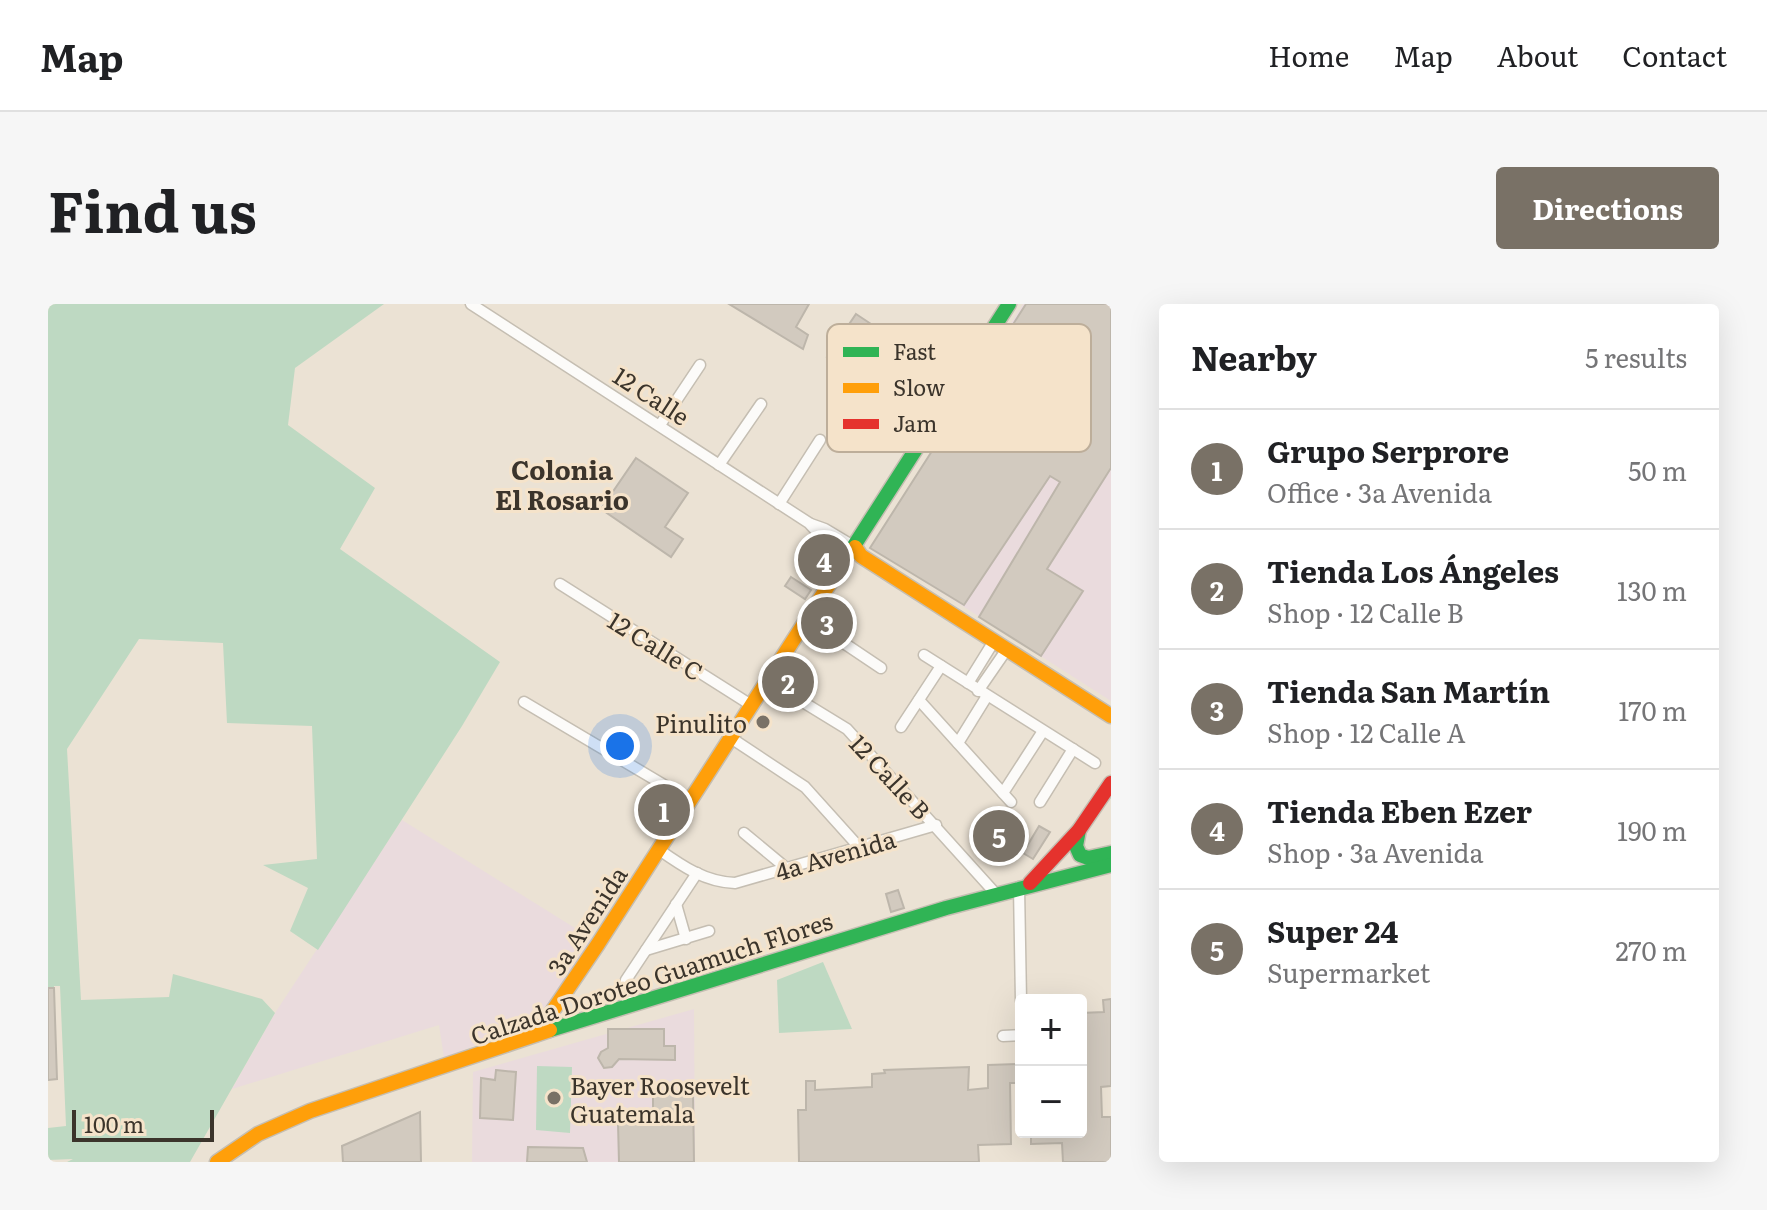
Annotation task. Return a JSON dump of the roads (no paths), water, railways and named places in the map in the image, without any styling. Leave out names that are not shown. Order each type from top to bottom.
[{"type":"main road","name":"3a Avenida","points":[[997,324],[1009,304]]},
{"type":"main road","name":"3a Avenida","points":[[537,1034],[767,680],[855,552],[917,452]]},
{"type":"main road","name":"12 Calle","points":[[855,552],[1111,716]]},
{"type":"main road","points":[[1024,885],[1079,830],[1111,783]]},
{"type":"main road","points":[[1079,830],[1076,846],[1080,855],[1088,858],[1111,853]]},
{"type":"main road","name":"Calzada Doroteo Guamuch Flores","points":[[217,1162],[242,1142],[289,1120],[537,1034],[1024,885],[1111,865]]},
{"type":"main road","points":[[570,985],[567,999],[569,1010],[574,1016],[585,1019]]},
{"type":"street","name":"12 Calle","points":[[471,304],[779,504],[825,529],[855,552]]},
{"type":"street","points":[[660,425],[700,365]]},
{"type":"street","points":[[719,465],[761,404]]},
{"type":"street","points":[[779,504],[820,440]]},
{"type":"street","name":"12 Calle C","points":[[560,584],[751,705]]},
{"type":"street","points":[[808,619],[881,668]]},
{"type":"street","points":[[968,683],[979,665],[1001,645]]},
{"type":"street","points":[[958,743],[983,694],[1001,645]]},
{"type":"street","points":[[924,655],[1095,763]]},
{"type":"street","points":[[979,665],[991,673]]},
{"type":"street","points":[[901,727],[941,666]]},
{"type":"street","name":"12 Calle B","points":[[767,680],[847,729],[996,894]]},
{"type":"street","points":[[919,700],[1007,797],[1043,731]]},
{"type":"street","points":[[524,702],[691,801]]},
{"type":"street","points":[[731,738],[805,787],[859,847]]},
{"type":"street","points":[[1040,802],[1073,749]]},
{"type":"street","name":"4a Avenida","points":[[697,873],[716,882],[735,883],[936,825]]},
{"type":"street","points":[[744,833],[785,867]]},
{"type":"street","points":[[628,1004],[626,980],[697,873],[658,849]]},
{"type":"street","points":[[1021,994],[1024,885]]},
{"type":"street","points":[[676,904],[686,939]]},
{"type":"street","points":[[646,950],[709,931]]},
{"type":"street","points":[[1003,1036],[1015,1035]]},
{"type":"place","name":"Tienda Eben Ezer","points":[[824,560]]},
{"type":"place","name":"Tienda San Martín","points":[[827,623]]},
{"type":"place","name":"Tienda Los Ángeles","points":[[788,682]]},
{"type":"place","name":"Pinulito","points":[[763,722]]},
{"type":"place","name":"Grupo Serprore","points":[[664,810]]},
{"type":"place","name":"Super 24","points":[[999,836]]},
{"type":"place","name":"Bayer Roosevelt Guatemala","points":[[554,1098]]},
{"type":"district","name":"Colonia El Rosario","points":[[562,483]]}]
